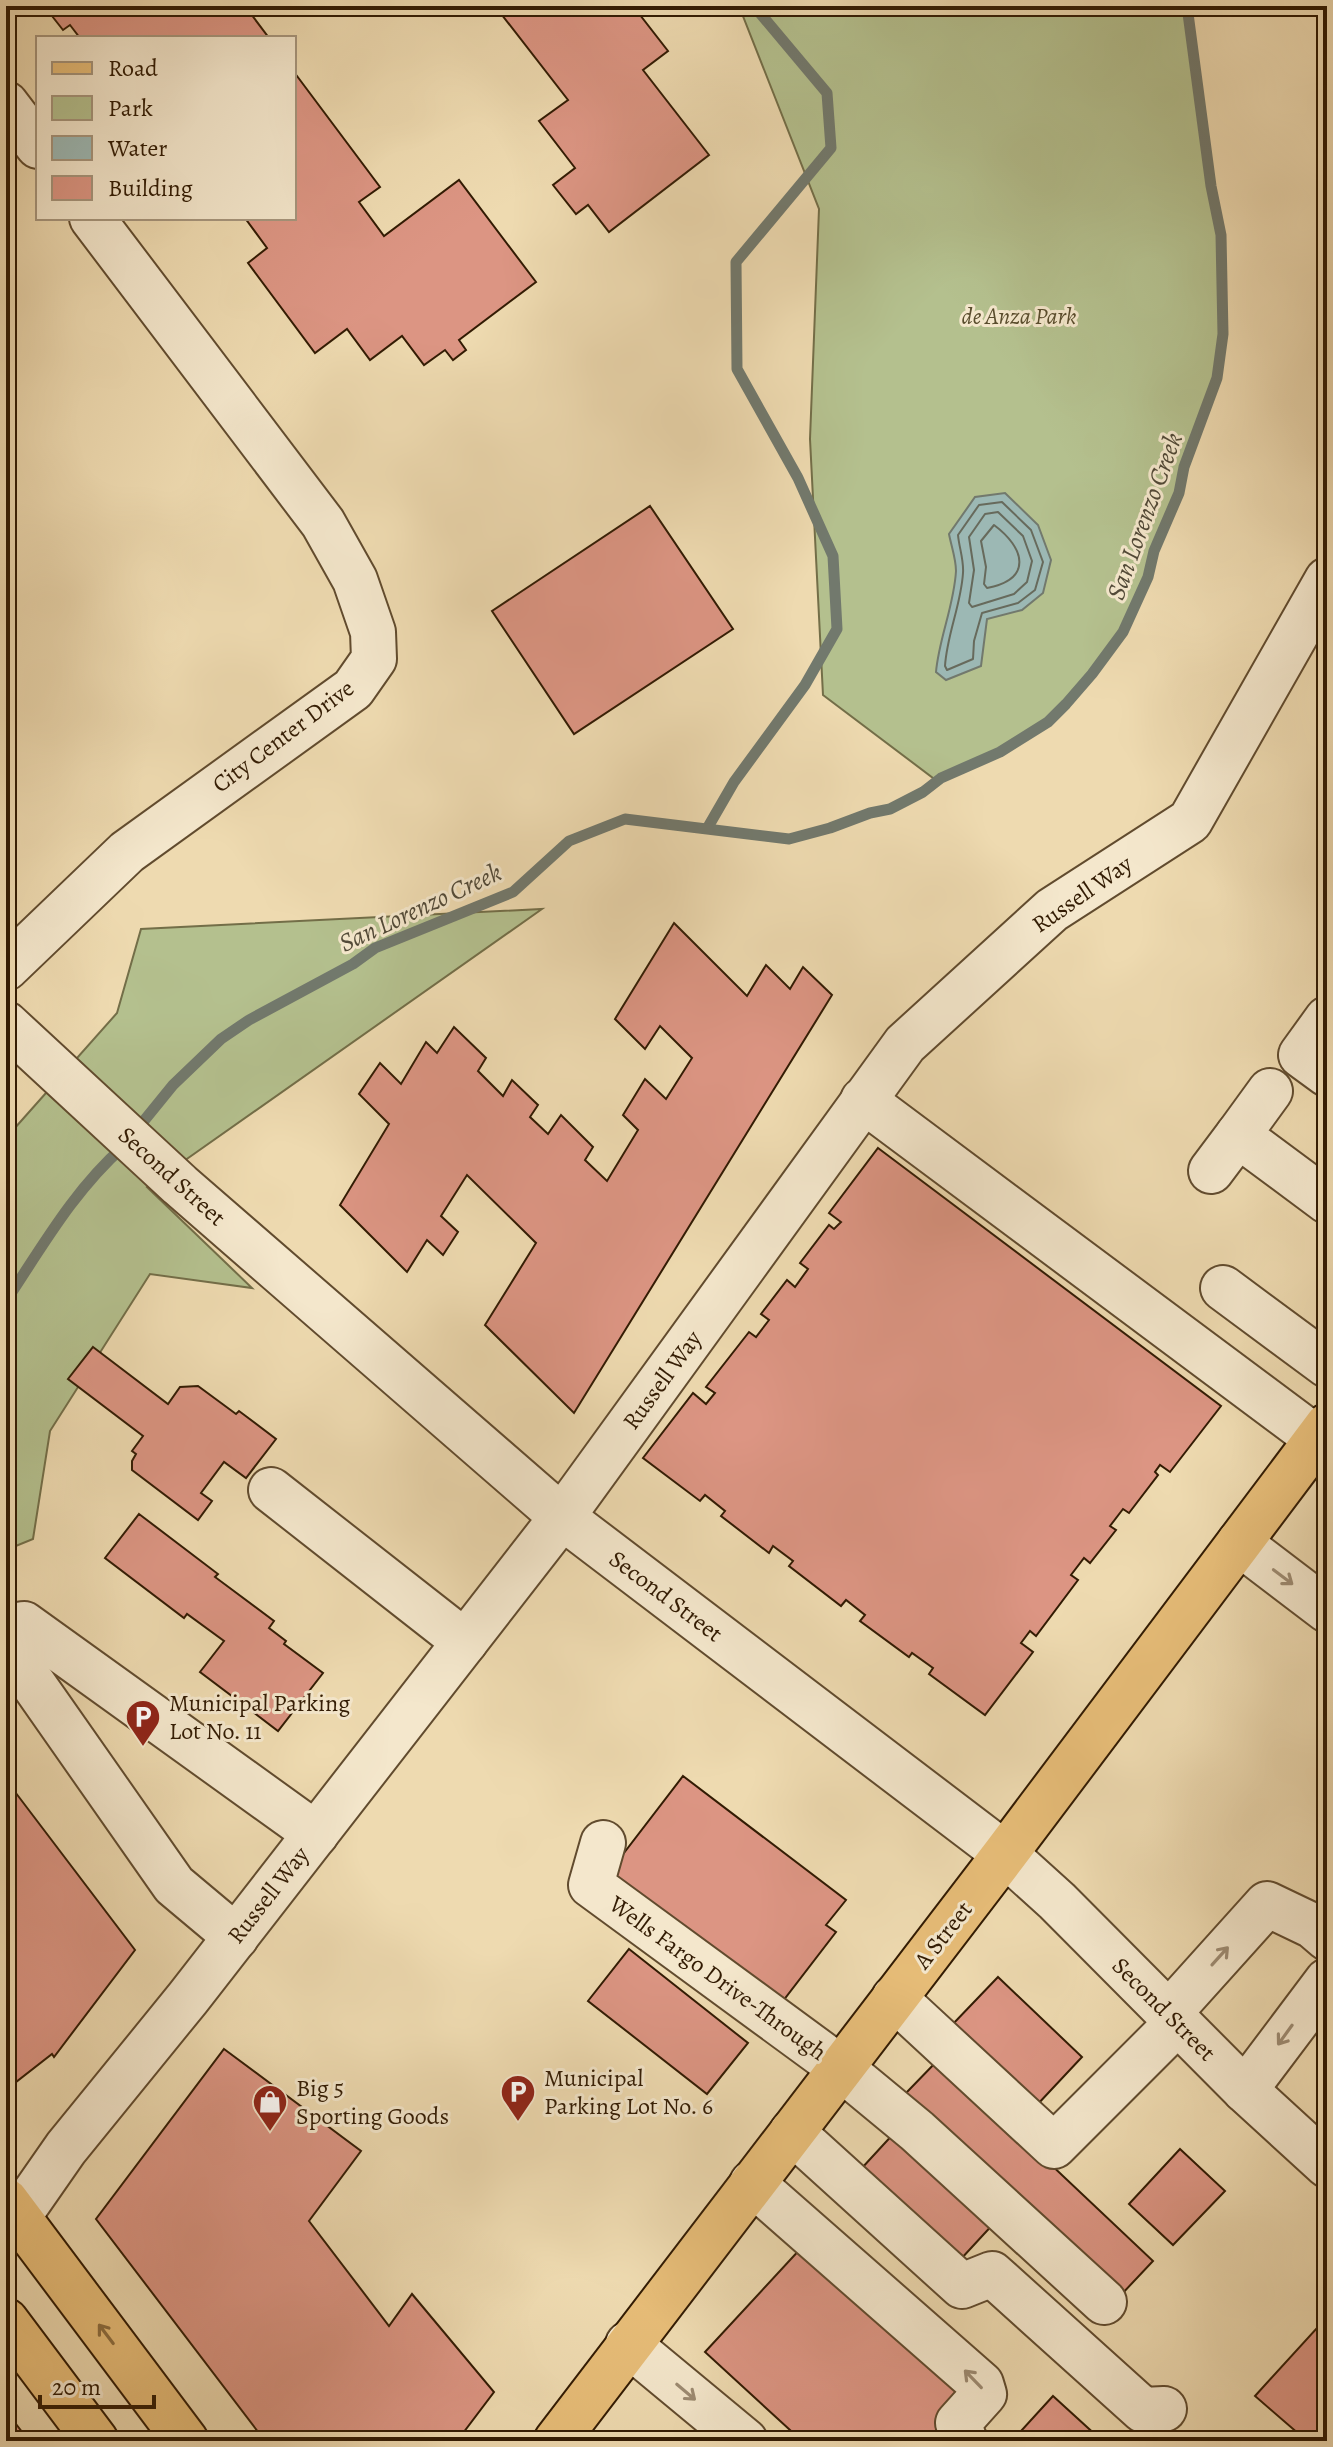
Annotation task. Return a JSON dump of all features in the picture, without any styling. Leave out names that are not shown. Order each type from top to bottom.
[{"type":"main road","name":"A Street","points":[[556,2441],[842,2069],[1239,1543],[1324,1437]]},
{"type":"main road","points":[[12,2209],[186,2441]]},
{"type":"main road","points":[[6,2321],[96,2441]]},
{"type":"street","points":[[6,104],[36,143]]},
{"type":"street","name":"City Center Drive","points":[[6,968],[127,852],[353,689],[374,659],[373,632],[355,580],[323,523],[94,220]]},
{"type":"street","name":"Russell Way","points":[[12,2209],[66,2148],[236,1937],[562,1517],[905,1044],[1052,910],[1190,821],[1327,580]]},
{"type":"street","points":[[1327,1019],[1301,1055],[1327,1074]]},
{"type":"street","name":"Second Street","points":[[6,1024],[180,1185],[562,1517],[1005,1854],[1057,1901],[1245,2090],[1326,2161]]},
{"type":"street","points":[[1211,1171],[1270,1091]]},
{"type":"street","points":[[863,1100],[1324,1437]]},
{"type":"street","points":[[1238,1135],[1327,1201]]},
{"type":"street","points":[[1223,1288],[1327,1365]]},
{"type":"street","points":[[271,1490],[465,1642]]},
{"type":"street","points":[[1239,1543],[1327,1610]]},
{"type":"street","points":[[6,1627],[24,1624],[316,1834]]},
{"type":"street","points":[[6,1645],[174,1885],[236,1937]]},
{"type":"street","name":"Wells Fargo Drive-Through","points":[[603,1843],[591,1885],[842,2069]]},
{"type":"street","points":[[894,1998],[1054,2146],[1172,2018],[1267,1904],[1313,1926],[1327,1938]]},
{"type":"street","points":[[1245,2090],[1327,1981]]},
{"type":"street","points":[[842,2069],[917,2131],[1104,2302]]},
{"type":"street","points":[[792,2132],[962,2286],[992,2274],[1143,2410],[1164,2409]]},
{"type":"street","points":[[752,2183],[981,2384],[984,2394],[955,2435]]},
{"type":"street","points":[[628,2344],[745,2441]]},
{"type":"green space","name":"de Anza Park","points":[[739,6],[1187,6],[1188,9],[1189,34],[1221,235],[1223,334],[1217,378],[1184,467],[1179,493],[1154,551],[1150,579],[1124,632],[1092,674],[1048,722],[1000,752],[937,781],[823,695],[810,439],[819,209]]},
{"type":"green space","points":[[542,909],[147,1187],[252,1288],[150,1274],[50,1431],[33,1539],[6,1550],[6,1138],[117,1013],[141,929]]},
{"type":"water","points":[[1005,493],[1038,525],[1051,560],[1043,593],[1022,610],[987,619],[981,666],[946,680],[936,672],[956,571],[949,534],[975,497]]},
{"type":"building","points":[[64,6],[245,6],[268,36],[78,36],[70,25],[63,30],[52,16]]},
{"type":"building","points":[[495,6],[633,6],[668,51],[643,70],[709,155],[609,232],[588,205],[576,214],[553,185],[575,168],[539,121],[568,100]]},
{"type":"building","points":[[296,75],[380,187],[359,202],[384,236],[459,180],[536,282],[459,340],[466,350],[453,360],[445,350],[424,365],[402,336],[370,360],[347,329],[315,353],[248,263],[267,248],[246,220],[296,220]]},
{"type":"building","points":[[650,506],[733,629],[574,734],[492,611]]},
{"type":"building","points":[[674,923],[747,996],[766,965],[790,989],[803,967],[832,995],[574,1413],[485,1325],[536,1243],[467,1175],[441,1216],[458,1232],[443,1255],[427,1240],[407,1272],[340,1205],[389,1124],[359,1094],[380,1063],[401,1084],[426,1042],[437,1053],[454,1027],[486,1058],[478,1071],[503,1096],[512,1080],[538,1105],[530,1117],[548,1134],[561,1115],[593,1147],[585,1160],[607,1181],[638,1130],[623,1115],[645,1079],[666,1099],[692,1058],[660,1026],[645,1049],[615,1019]]},
{"type":"building","points":[[878,1148],[1221,1406],[1170,1472],[1160,1465],[1155,1472],[1158,1475],[1129,1513],[1123,1509],[1110,1526],[1116,1530],[1090,1563],[1084,1558],[1071,1575],[1078,1580],[1036,1636],[1030,1631],[1021,1643],[1033,1652],[985,1715],[929,1674],[933,1668],[912,1653],[909,1657],[860,1621],[865,1615],[846,1600],[841,1606],[789,1566],[793,1561],[773,1546],[769,1553],[721,1516],[725,1511],[705,1495],[700,1501],[643,1458],[693,1393],[706,1404],[715,1393],[706,1387],[749,1332],[756,1337],[769,1320],[761,1314],[787,1280],[795,1287],[808,1269],[800,1263],[829,1225],[834,1229],[841,1222],[829,1213]]},
{"type":"building","points":[[93,1347],[168,1404],[180,1387],[198,1386],[276,1439],[246,1478],[224,1462],[201,1493],[212,1501],[198,1520],[132,1470],[136,1454],[132,1451],[143,1436],[68,1379]]},
{"type":"building","points":[[139,1514],[274,1621],[269,1628],[286,1641],[284,1644],[323,1673],[278,1731],[200,1672],[224,1641],[187,1614],[184,1618],[105,1558]]},
{"type":"building","points":[[683,1776],[846,1900],[826,1925],[836,1932],[776,2010],[604,1879]]},
{"type":"building","points":[[6,1780],[135,1950],[54,2057],[52,2054],[16,2082],[6,2078]]},
{"type":"building","points":[[629,1949],[748,2043],[707,2094],[588,2001]]},
{"type":"building","points":[[998,1977],[1082,2057],[1036,2106],[951,2026]]},
{"type":"building","points":[[224,2049],[361,2151],[309,2221],[389,2326],[412,2294],[494,2392],[457,2441],[265,2441],[96,2219]]},
{"type":"building","points":[[939,2059],[1153,2261],[1120,2296],[906,2093]]},
{"type":"building","points":[[896,2131],[996,2221],[960,2260],[861,2169]]},
{"type":"building","points":[[1180,2149],[1225,2191],[1173,2245],[1129,2204]]},
{"type":"building","points":[[803,2246],[968,2396],[926,2441],[802,2441],[705,2352]]},
{"type":"building","points":[[1327,2317],[1327,2441],[1307,2441],[1255,2396]]},
{"type":"building","points":[[1053,2396],[1099,2438],[1095,2441],[1012,2441]]},
{"type":"building","points":[[6,2411],[29,2441],[6,2441]]},
{"type":"waterway","points":[[708,827],[734,782],[805,685],[837,629],[833,556],[798,478],[737,369],[736,262],[831,148],[827,93],[754,6]]},
{"type":"waterway","name":"San Lorenzo Creek","points":[[134,1133],[173,1085],[221,1039],[249,1020],[353,964],[375,948],[513,892],[569,841],[625,819],[789,839],[830,828],[890,809],[923,792],[941,778],[1000,752],[1048,722],[1066,704],[1123,632],[1148,577],[1154,551],[1179,493],[1184,467],[1217,378],[1223,334],[1221,235],[1211,186],[1187,6]]},
{"type":"waterway","name":"San Lorenzo Creek","points":[[6,1301],[74,1200],[124,1146]]},
{"type":"place","name":"Municipal Parking Lot No. 11","points":[[143,1748]]},
{"type":"place","name":"Municipal Parking Lot No. 6","points":[[518,2123]]},
{"type":"place","name":"Big 5 Sporting Goods","points":[[270,2133]]}]
